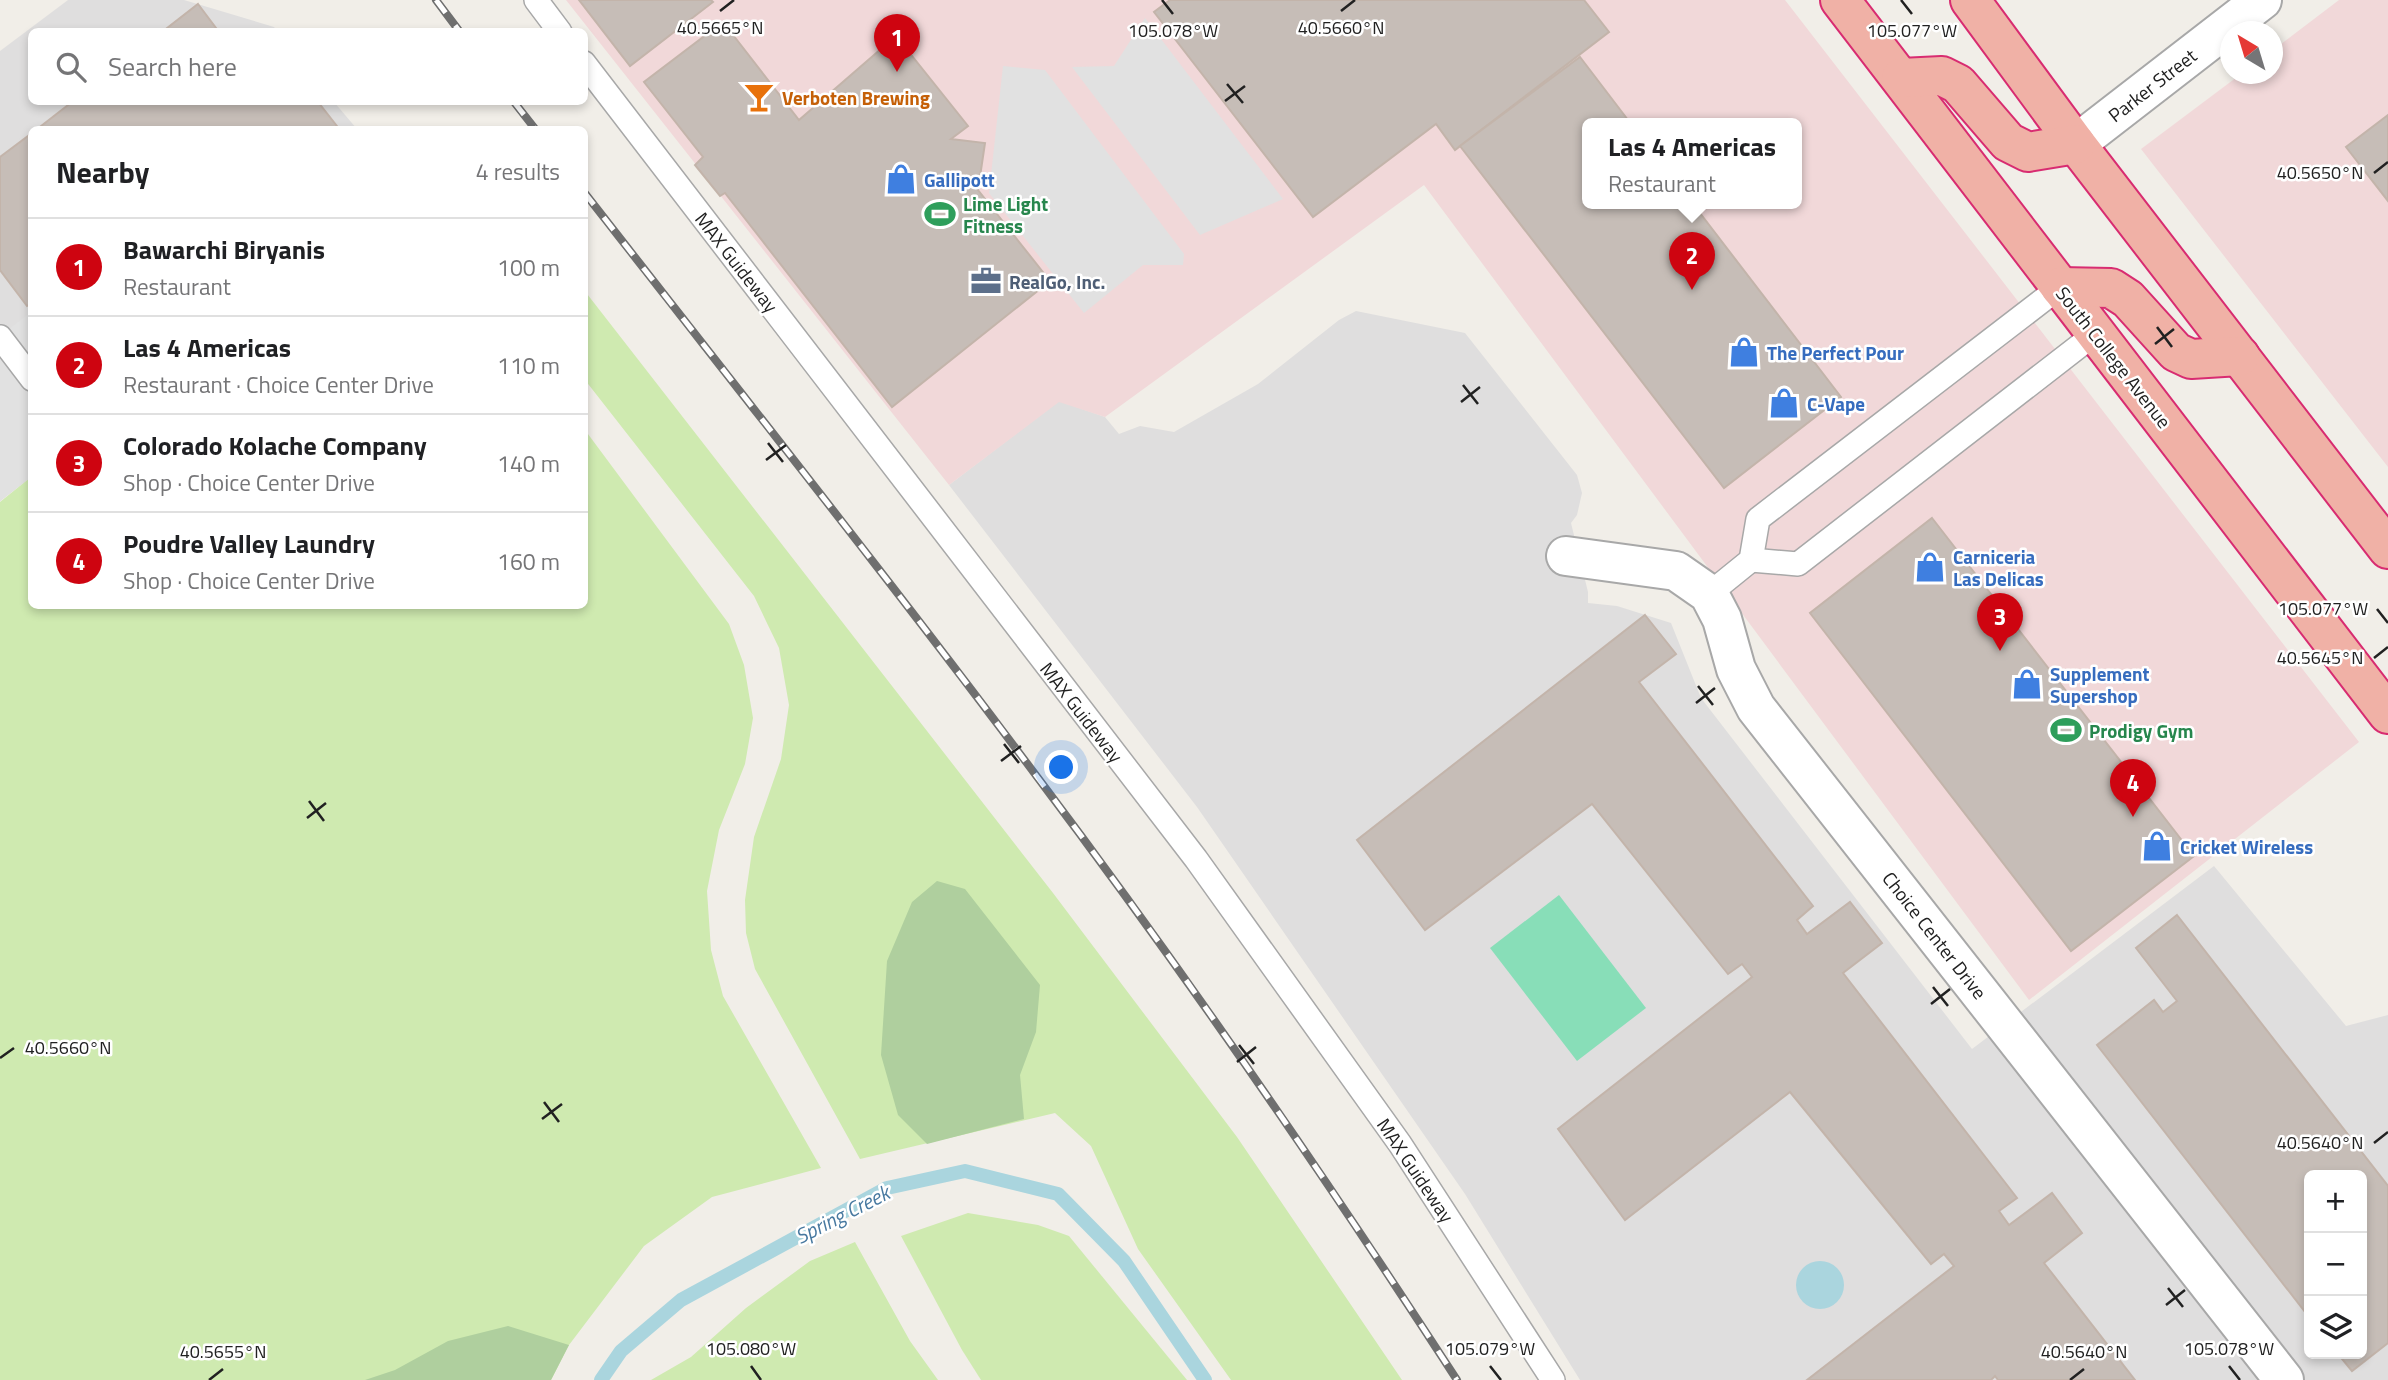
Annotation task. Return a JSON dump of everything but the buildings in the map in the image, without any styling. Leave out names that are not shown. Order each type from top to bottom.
[{"type":"highway","name":"South College Avenue","points":[[1840,0],[2388,714]]},
{"type":"highway","points":[[1970,0],[2076,144],[2388,549]]},
{"type":"highway","points":[[1901,78],[1942,76],[1958,84],[2008,142],[2028,152],[2076,144]]},
{"type":"highway","points":[[2060,286],[2111,288],[2128,299],[2176,352],[2191,359],[2240,356]]},
{"type":"street","name":"Parker Street","points":[[2076,144],[2262,0]]},
{"type":"street","name":"Choice Center Drive","points":[[1566,556],[1676,571],[1709,594],[1722,618],[1736,669],[1756,708],[2284,1380]]},
{"type":"lane","points":[[536,0],[557,28]]},
{"type":"lane","name":"MAX Guideway","points":[[588,68],[1196,859],[1400,1144],[1553,1380]]},
{"type":"lane","points":[[1709,594],[1751,560],[1758,519],[2060,286]]},
{"type":"lane","points":[[1751,560],[1798,564],[2096,333]]},
{"type":"lane","points":[[0,337],[28,374]]},
{"type":"shaded area","points":[[68,0],[184,0],[275,28],[31,28]]},
{"type":"shaded area","points":[[566,0],[1785,0],[2359,742],[2029,1000],[1424,185],[1105,417],[1059,402],[949,485]]},
{"type":"shaded area","points":[[2339,0],[2388,0],[2388,467],[2141,149],[2228,84],[2283,84],[2283,42]]},
{"type":"shaded area","points":[[1145,18],[1283,199],[1200,235],[1072,67],[1114,66]]},
{"type":"shaded area","points":[[28,30],[28,105],[337,105],[354,126],[28,126],[28,479],[0,501],[0,51]]},
{"type":"shaded area","points":[[1003,66],[1045,70],[1184,254],[1183,265],[1143,265],[1084,313],[989,193]]},
{"type":"shaded area","points":[[1356,311],[1465,333],[1577,475],[1582,493],[1577,515],[1571,523],[1588,592],[1588,603],[1617,606],[1671,623],[1701,698],[1972,1049],[2214,866],[2346,1026],[2388,1015],[2388,1380],[1580,1380],[1465,1194],[1197,807],[949,485],[1059,401],[1105,417],[1119,434],[1140,426],[1174,432],[1258,384],[1339,320]]},
{"type":"shaded area","points":[[28,314],[28,479],[0,501],[0,336]]},
{"type":"green space","points":[[588,295],[1053,893],[1237,1137],[1402,1380],[1231,1380],[1138,1249],[1091,1146],[1055,1113],[860,1159],[755,969],[746,933],[745,900],[754,837],[781,759],[789,705],[779,648],[754,596],[588,384]]},
{"type":"green space","points":[[588,434],[729,624],[744,665],[753,718],[745,764],[719,830],[707,891],[711,950],[723,996],[821,1168],[712,1197],[644,1246],[569,1345],[551,1380],[0,1380],[0,502],[28,479],[28,609],[588,609]]},
{"type":"green space","points":[[937,881],[965,889],[1040,985],[1036,1032],[1020,1075],[1024,1119],[927,1144],[898,1115],[881,1055],[887,961],[912,902]]},
{"type":"green space","points":[[1559,895],[1646,1008],[1577,1061],[1490,948]]},
{"type":"green space","points":[[968,1213],[1038,1225],[1069,1236],[1187,1380],[981,1380],[901,1236]]},
{"type":"green space","points":[[855,1242],[910,1341],[938,1380],[651,1380],[691,1357],[746,1308],[810,1261]]},
{"type":"green space","points":[[508,1326],[569,1345],[551,1380],[365,1380],[395,1370],[448,1341]]},
{"type":"water","points":[[1820,1261],[1829,1262],[1837,1268],[1843,1276],[1843,1294],[1837,1302],[1829,1308],[1820,1309],[1811,1308],[1803,1302],[1797,1294],[1796,1285],[1797,1276],[1803,1268],[1811,1262]]},
{"type":"waterway","name":"Spring Creek","points":[[601,1380],[621,1351],[681,1300],[887,1188],[965,1171],[1058,1194],[1124,1261],[1205,1380]]},
{"type":"railway","points":[[436,0],[457,28]]},
{"type":"railway","points":[[516,105],[533,126]]},
{"type":"railway","points":[[588,197],[926,630],[1093,851],[1253,1075],[1457,1380]]},
{"type":"place","name":"Bawarchi Biryanis","points":[[897,72]]},
{"type":"place","name":"Verboten Brewing","points":[[759,97]]},
{"type":"place","name":"Gallipott","points":[[901,179]]},
{"type":"place","name":"Lime Light Fitness","points":[[940,214]]},
{"type":"place","name":"RealGo, Inc.","points":[[986,281]]},
{"type":"place","name":"Las 4 Americas","points":[[1692,290]]},
{"type":"place","name":"The Perfect Pour","points":[[1744,352]]},
{"type":"place","name":"C-Vape","points":[[1784,403]]},
{"type":"place","name":"Carniceria Las Delicas","points":[[1930,567]]},
{"type":"place","name":"Colorado Kolache Company","points":[[2000,651]]},
{"type":"place","name":"Supplement Supershop","points":[[2027,684]]},
{"type":"place","name":"Prodigy Gym","points":[[2066,730]]},
{"type":"place","name":"Poudre Valley Laundry","points":[[2133,817]]},
{"type":"place","name":"Cricket Wireless","points":[[2157,846]]}]
